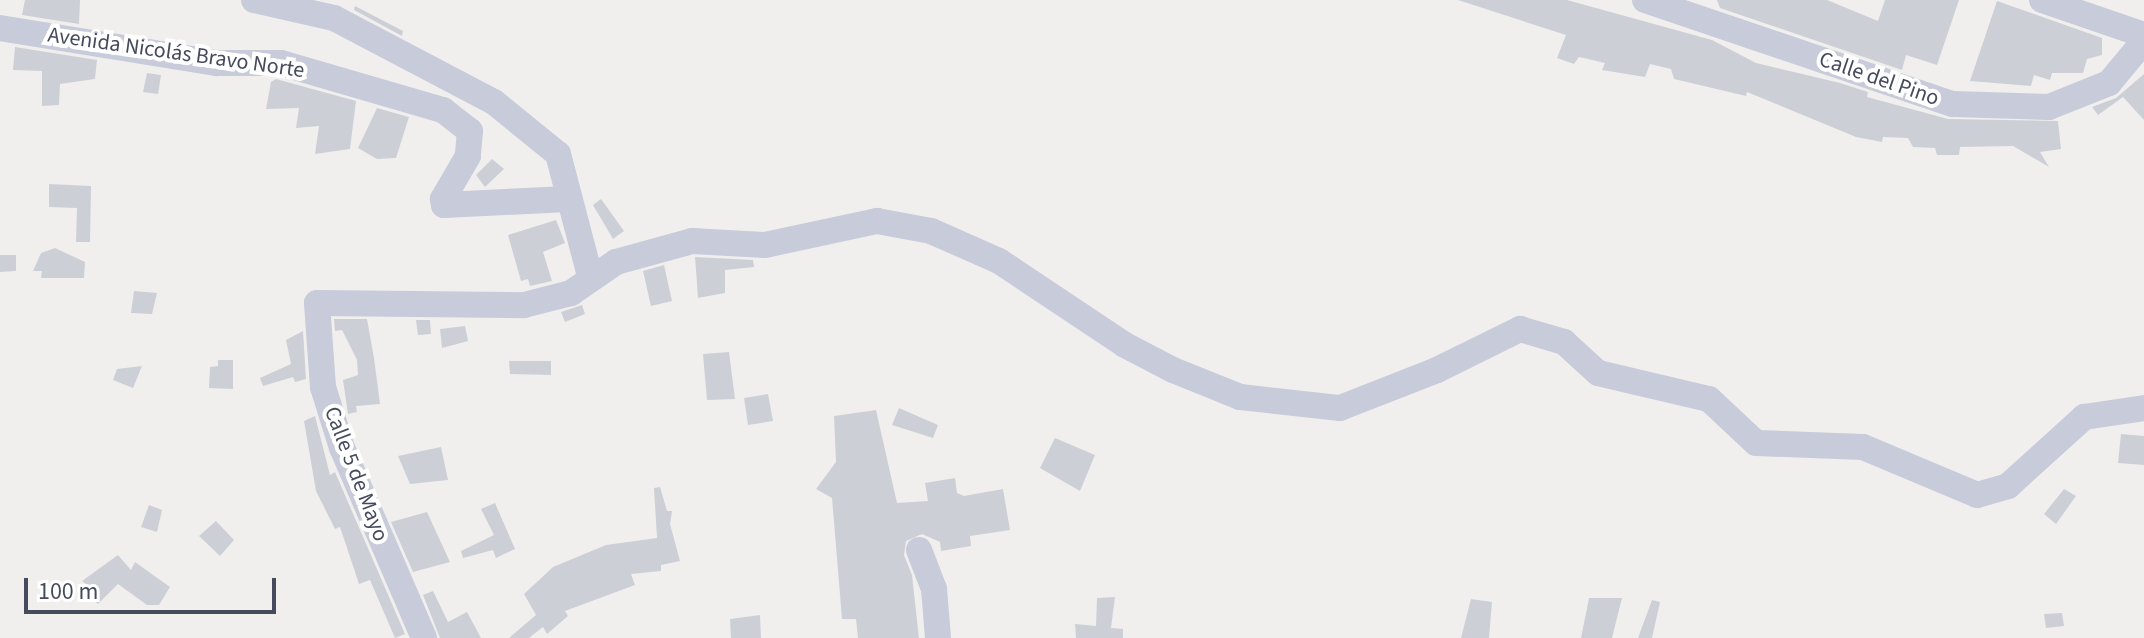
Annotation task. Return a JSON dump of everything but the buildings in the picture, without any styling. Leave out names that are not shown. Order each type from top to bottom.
[{"type":"street","points":[[254,0],[334,18],[494,102],[558,154],[590,276],[616,262],[692,241],[765,245],[877,221],[931,231],[999,261],[1125,345],[1240,397],[1340,408],[1437,370],[1520,329],[1564,342],[1598,373],[1709,399],[1756,443],[1863,447],[1977,495],[2008,486],[2084,417],[2144,408]]},
{"type":"street","name":"Calle del Pino","points":[[1645,0],[1703,9],[1953,104],[2049,107],[2109,83],[2144,38]]},
{"type":"street","points":[[2042,0],[2144,38]]},
{"type":"street","name":"Avenida Nicolás Bravo Norte","points":[[0,28],[217,63],[281,63],[443,110],[470,131],[468,156],[443,199],[444,205],[568,199]]},
{"type":"street","name":"Calle 5 de Mayo","points":[[424,638],[342,448],[323,387],[317,303],[524,305],[571,293],[590,276]]},
{"type":"street","points":[[919,550],[934,589],[938,638]]}]
